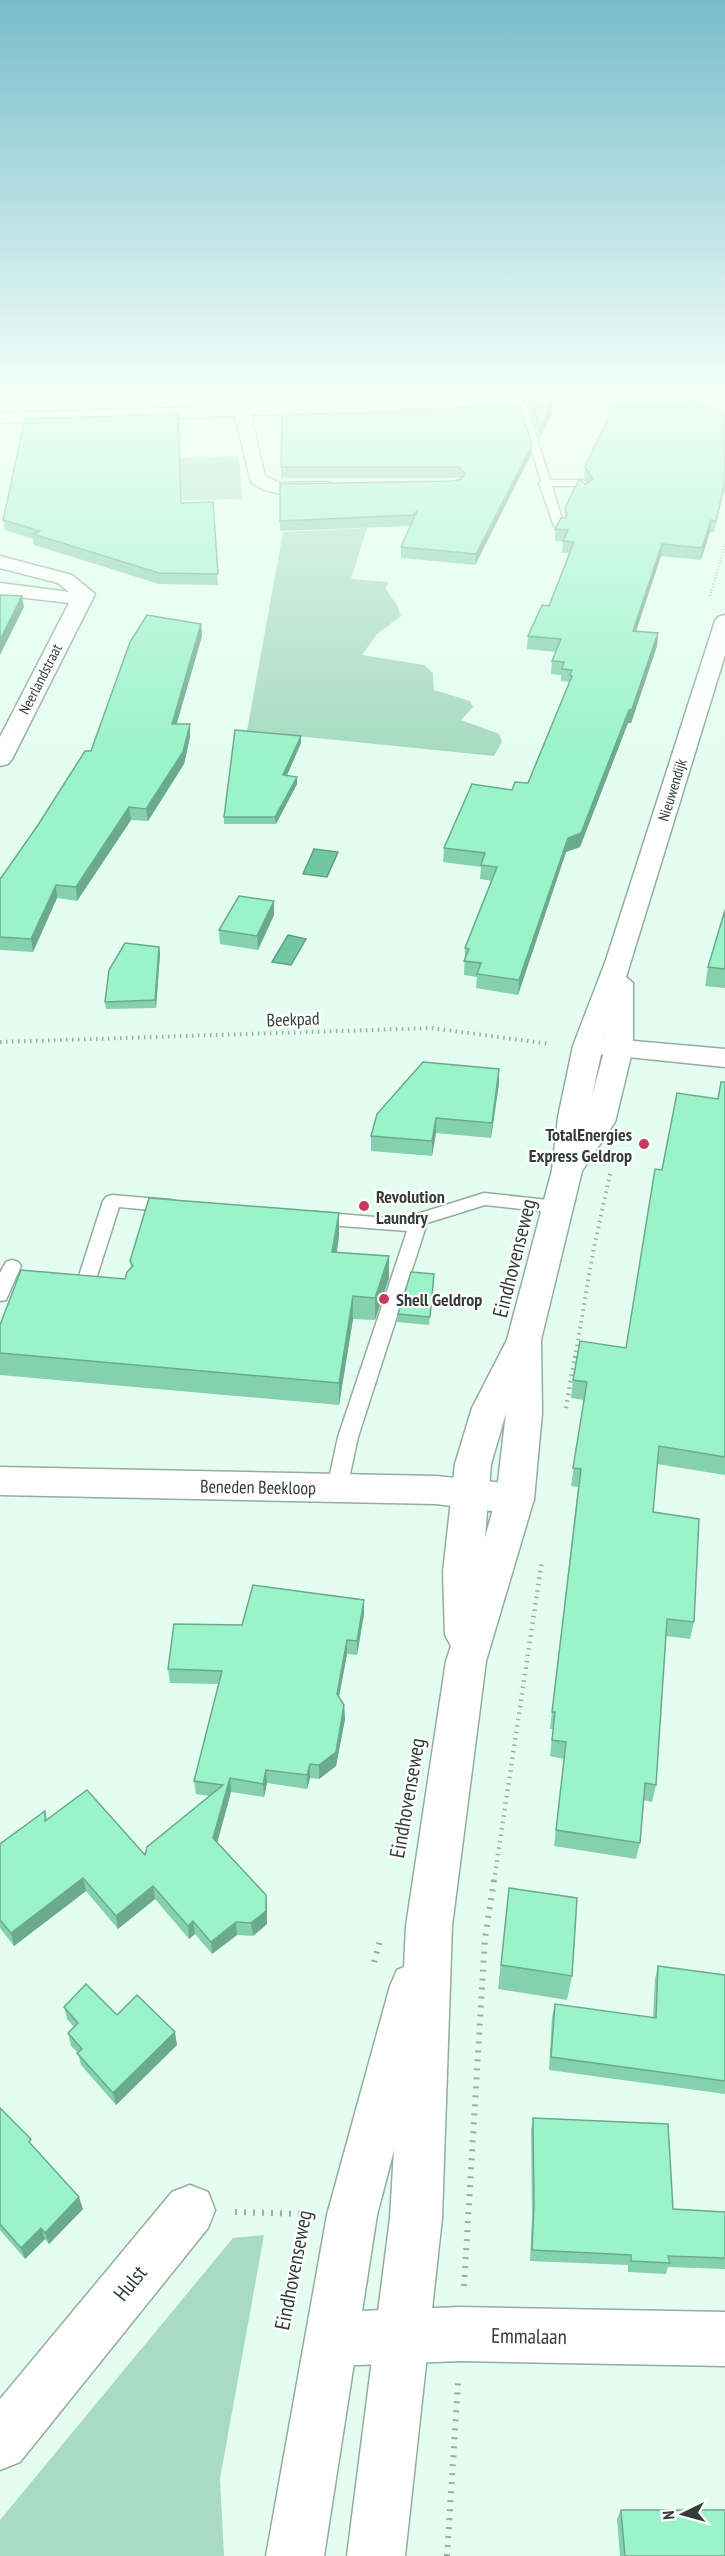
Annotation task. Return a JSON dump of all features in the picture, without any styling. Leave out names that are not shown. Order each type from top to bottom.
[{"type":"main road","points":[[0,562],[65,579],[85,594],[81,598],[0,589]]},
{"type":"main road","name":"Neerlandstraat","points":[[0,759],[81,598]]},
{"type":"main road","name":"Nieuwendijk","points":[[587,1046],[619,960],[725,621]]},
{"type":"main road","name":"Nieuwendijk","points":[[619,960],[619,1048]]},
{"type":"main road","points":[[587,1046],[725,1059]]},
{"type":"main road","name":"Eindhovenseweg","points":[[466,1661],[462,1572],[473,1464],[490,1408],[524,1340],[567,1170],[573,1117],[587,1046]]},
{"type":"main road","name":"Eindhovenseweg","points":[[567,1170],[600,1122],[619,1048]]},
{"type":"main road","name":"Eindhovenseweg","points":[[295,2556],[352,2216],[406,1928],[466,1661],[515,1499],[524,1413],[524,1340]]},
{"type":"main road","name":"Beneden Beekloop","points":[[0,1481],[436,1490],[515,1499]]},
{"type":"main road","name":"Eindhovenseweg","points":[[376,2556],[416,2218],[406,1928]]},
{"type":"main road","name":"Hulst","points":[[0,2442],[190,2210]]},
{"type":"main road","name":"Emmalaan","points":[[333,2338],[461,2334],[725,2339]]},
{"type":"lane","points":[[555,513],[559,526]]},
{"type":"lane","points":[[337,1488],[348,1437],[420,1219],[484,1199],[557,1207]]},
{"type":"lane","points":[[115,1287],[85,1285],[112,1201],[182,1207]]},
{"type":"lane","points":[[300,1217],[417,1226]]},
{"type":"lane","points":[[0,1295],[12,1266]]},
{"type":"path","name":"Beekpad","points":[[0,1042],[432,1028],[546,1044],[587,1046]]},
{"type":"path","points":[[564,1420],[593,1252],[613,1162]]},
{"type":"path","points":[[466,2232],[485,1938],[543,1551]]},
{"type":"path","points":[[373,1964],[406,1928]]},
{"type":"path","name":"Eindhovenseweg","points":[[300,2225],[305,2202]]},
{"type":"path","points":[[190,2210],[302,2214]]},
{"type":"path","points":[[447,2556],[461,2334]]},
{"type":"shaded area","points":[[367,528],[351,579],[389,582],[385,588],[397,605],[401,616],[377,634],[362,655],[424,665],[433,673],[434,690],[470,701],[473,707],[461,720],[499,734],[502,742],[494,756],[247,731],[283,532]]},
{"type":"shaded area","points":[[314,849],[338,852],[327,877],[303,874]]},
{"type":"shaded area","points":[[288,935],[306,939],[291,965],[272,962]]},
{"type":"shaded area","points":[[264,2235],[220,2479],[224,2556],[0,2556],[0,2520],[233,2238]]},
{"type":"building","points":[[4,513],[214,513],[218,574],[159,573],[33,534],[40,531],[3,520]]},
{"type":"building","points":[[280,513],[415,513],[413,515],[280,521]]},
{"type":"building","points":[[416,513],[497,513],[476,554],[401,547]]},
{"type":"building","points":[[718,513],[716,521],[711,520],[702,548],[662,544],[633,631],[658,633],[632,709],[629,710],[581,833],[568,838],[519,980],[477,974],[481,963],[464,961],[469,949],[465,948],[497,867],[481,865],[485,853],[444,848],[472,784],[512,790],[515,782],[528,783],[572,676],[570,675],[572,670],[562,669],[564,662],[552,661],[561,639],[528,636],[542,605],[549,606],[574,542],[563,541],[568,530],[555,529],[561,518],[567,515]]},
{"type":"building","points":[[0,595],[22,596],[0,640]]},
{"type":"building","points":[[147,615],[201,624],[172,724],[190,724],[183,752],[146,809],[129,807],[76,887],[56,885],[31,939],[0,937],[0,878],[38,825],[85,751],[91,751],[130,642]]},
{"type":"building","points":[[235,730],[301,736],[283,775],[297,777],[275,817],[224,817]]},
{"type":"building","points":[[239,896],[274,901],[257,936],[219,930]]},
{"type":"building","points":[[725,910],[725,969],[708,967]]},
{"type":"building","points":[[125,943],[159,947],[155,1000],[105,1002],[109,970]]},
{"type":"building","points":[[423,1062],[499,1069],[492,1123],[436,1118],[432,1141],[371,1136],[377,1114]]},
{"type":"building","points":[[721,1082],[725,1082],[725,1457],[659,1446],[653,1512],[699,1519],[694,1622],[667,1619],[656,1785],[645,1783],[640,1843],[556,1830],[566,1742],[552,1740],[555,1712],[552,1712],[581,1469],[573,1468],[587,1382],[573,1380],[580,1341],[626,1348],[655,1169],[662,1170],[677,1093],[718,1099]]},
{"type":"building","points":[[149,1198],[339,1213],[332,1252],[389,1256],[375,1298],[353,1296],[339,1383],[0,1353],[0,1325],[21,1270],[125,1279],[127,1272],[133,1266],[130,1261]]},
{"type":"building","points":[[411,1272],[434,1274],[430,1317],[398,1314]]},
{"type":"building","points":[[253,1585],[364,1600],[357,1641],[347,1640],[337,1694],[344,1705],[336,1752],[319,1765],[310,1764],[307,1775],[266,1770],[263,1784],[230,1778],[213,1838],[266,1895],[266,1911],[251,1923],[236,1922],[211,1942],[193,1921],[188,1926],[153,1886],[116,1916],[83,1878],[11,1933],[0,1920],[0,1844],[45,1811],[45,1821],[87,1790],[145,1855],[147,1847],[223,1785],[194,1781],[222,1671],[168,1669],[174,1624],[242,1625]]},
{"type":"building","points":[[509,1888],[577,1898],[572,1976],[501,1965]]},
{"type":"building","points":[[658,1966],[725,1975],[725,2081],[551,2057],[555,2004],[656,2018]]},
{"type":"building","points":[[86,1984],[117,2015],[137,1995],[175,2032],[113,2093],[77,2053],[82,2049],[68,2033],[78,2023],[64,2007]]},
{"type":"building","points":[[0,2108],[31,2139],[29,2142],[79,2197],[45,2233],[41,2228],[21,2248],[0,2224]]},
{"type":"building","points":[[533,2118],[668,2124],[673,2209],[725,2212],[725,2258],[668,2256],[670,2263],[631,2261],[631,2255],[532,2250]]},
{"type":"building","points":[[621,2510],[725,2510],[725,2556],[625,2556]]},
{"type":"place","name":"TotalEnergies Express Geldrop","points":[[644,1144]]},
{"type":"place","name":"Revolution Laundry","points":[[364,1206]]},
{"type":"place","name":"Shell Geldrop","points":[[384,1299]]}]
